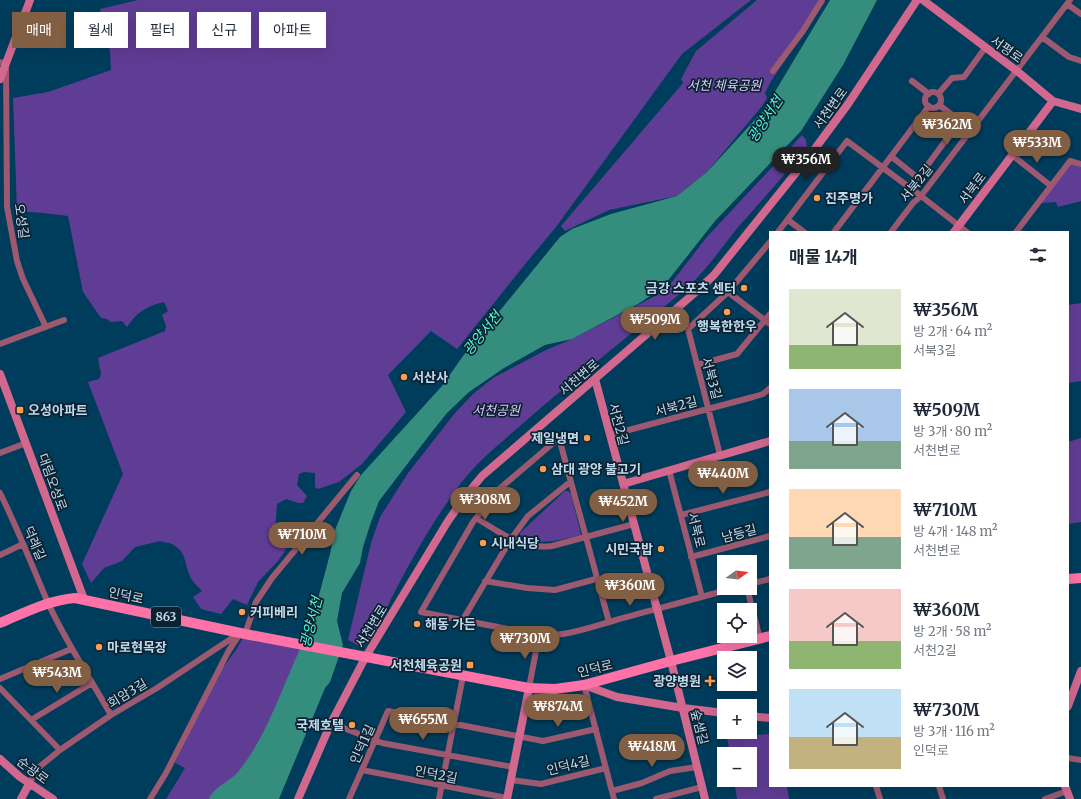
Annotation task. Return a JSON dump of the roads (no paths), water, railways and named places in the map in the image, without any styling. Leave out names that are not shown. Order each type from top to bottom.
[{"type":"main road","points":[[1069,579],[1081,578]]},
{"type":"main road","name":"인덕로","points":[[0,623],[48,603],[67,598],[84,599],[352,656],[529,688],[555,689],[584,685],[765,637]]},
{"type":"street","points":[[0,79],[3,63],[30,0]]},
{"type":"street","points":[[773,71],[803,31],[822,0]]},
{"type":"street","name":"서천변로","points":[[298,799],[331,723],[366,658],[448,521],[467,494],[482,476],[714,275],[811,154],[848,104],[917,0]]},
{"type":"street","name":"서평로","points":[[923,0],[1017,71],[1053,101],[1081,109]]},
{"type":"street","points":[[1068,2],[1081,14]]},
{"type":"street","name":"서북2길","points":[[892,231],[921,196],[1068,2]]},
{"type":"street","points":[[1042,37],[1069,57],[1081,60]]},
{"type":"street","points":[[938,94],[952,78],[964,77],[985,48]]},
{"type":"street","name":"오성길","points":[[3,63],[7,207],[17,261],[23,279],[46,327]]},
{"type":"street","points":[[912,81],[929,94]]},
{"type":"street","points":[[934,92],[938,94],[941,98],[940,105],[933,108],[929,106],[926,100],[929,94],[934,92]]},
{"type":"street","name":"서북로","points":[[957,229],[1053,101]]},
{"type":"street","points":[[940,105],[971,129]]},
{"type":"street","points":[[835,231],[929,106]]},
{"type":"street","points":[[892,156],[918,178],[960,121]]},
{"type":"street","points":[[779,231],[847,141],[921,196],[957,229]]},
{"type":"street","points":[[1012,155],[1051,186]]},
{"type":"street","points":[[1017,231],[1070,161],[1081,164]]},
{"type":"street","points":[[788,220],[803,231]]},
{"type":"street","name":"서북3길","points":[[720,455],[688,329],[728,292],[769,243]]},
{"type":"street","points":[[697,364],[737,354],[767,322],[728,292]]},
{"type":"street","points":[[0,344],[64,320]]},
{"type":"street","name":"대림오성로","points":[[0,374],[84,599]]},
{"type":"street","name":"서천2길","points":[[594,379],[671,661]]},
{"type":"street","name":"서북2길","points":[[610,435],[763,394],[769,389]]},
{"type":"street","points":[[608,622],[559,438],[498,490],[476,518],[421,612],[462,621],[551,636],[562,635],[717,593]]},
{"type":"street","points":[[623,484],[769,441]]},
{"type":"street","points":[[0,454],[26,443]]},
{"type":"street","name":"서북로","points":[[669,470],[702,597]]},
{"type":"street","points":[[150,799],[166,773],[228,652],[244,634],[256,602],[272,578],[357,475]]},
{"type":"street","points":[[462,621],[485,581],[528,516],[570,482]]},
{"type":"street","points":[[681,515],[769,492]]},
{"type":"street","name":"덕례길","points":[[1,497],[48,603],[71,649],[111,715]]},
{"type":"street","points":[[476,518],[511,540],[526,545],[542,547],[634,524]]},
{"type":"street","name":"남등길","points":[[691,557],[769,536]]},
{"type":"street","points":[[0,555],[23,544]]},
{"type":"street","points":[[757,582],[769,578]]},
{"type":"street","points":[[485,581],[527,588],[555,590],[596,579]]},
{"type":"street","points":[[749,595],[765,637]]},
{"type":"street","name":"회암3길","points":[[29,784],[38,768],[60,750],[111,715],[157,688],[217,648],[244,634]]},
{"type":"street","points":[[507,799],[538,635]]},
{"type":"street","points":[[0,679],[71,649]]},
{"type":"street","name":"숲샘길","points":[[671,661],[705,799]]},
{"type":"street","points":[[1069,703],[1081,671]]},
{"type":"street","points":[[439,799],[449,755],[463,676]]},
{"type":"street","name":"회암3길","points":[[31,720],[92,683]]},
{"type":"street","points":[[584,685],[617,696],[683,708],[717,712]]},
{"type":"street","points":[[584,685],[614,799]]},
{"type":"street","points":[[0,688],[60,750]]},
{"type":"street","name":"인덕1길","points":[[352,799],[362,770],[388,711],[520,736]]},
{"type":"street","points":[[757,717],[769,718]]},
{"type":"street","points":[[331,723],[375,741],[513,767]]},
{"type":"street","points":[[520,736],[543,741],[596,729]]},
{"type":"street","points":[[1069,758],[1081,760]]},
{"type":"street","name":"순광로","points":[[0,759],[29,784],[53,799]]},
{"type":"street","points":[[612,790],[642,783],[670,771],[697,767]]},
{"type":"street","name":"인덕4길","points":[[511,780],[541,784],[606,768]]},
{"type":"street","name":"인덕2길","points":[[362,770],[442,786],[475,796],[507,799]]},
{"type":"street","points":[[21,799],[29,784]]},
{"type":"street","points":[[656,799],[702,787]]},
{"type":"street","points":[[876,787],[880,799]]},
{"type":"street","points":[[939,787],[943,799]]},
{"type":"street","points":[[1045,799],[1067,792]]},
{"type":"water","name":"광양서천","points":[[830,0],[877,0],[843,65],[801,131],[715,221],[662,288],[638,304],[572,339],[545,345],[504,368],[469,392],[447,413],[379,501],[363,547],[360,563],[342,593],[337,621],[343,645],[330,682],[325,688],[279,799],[209,799],[214,791],[238,772],[257,743],[273,712],[300,649],[309,635],[335,530],[351,491],[361,475],[442,386],[463,356],[560,237],[572,229],[611,214],[677,196],[707,172],[764,110]]},
{"type":"place","name":"진주명가","points":[[817,198]]},
{"type":"place","name":"금강 스포츠 센터","points":[[744,288]]},
{"type":"place","name":"행복한한우","points":[[727,312]]},
{"type":"place","name":"서산사","points":[[404,377]]},
{"type":"place","name":"오성아파트","points":[[20,410]]},
{"type":"place","name":"제일냉면","points":[[587,438]]},
{"type":"place","name":"삼대 광양 불고기","points":[[543,469]]},
{"type":"place","name":"시내식당","points":[[483,543]]},
{"type":"place","name":"시민국밥","points":[[661,549]]},
{"type":"place","name":"커피베리","points":[[242,612]]},
{"type":"place","name":"해동 가든","points":[[417,624]]},
{"type":"place","name":"마로현목장","points":[[99,647]]},
{"type":"place","name":"서천체육공원","points":[[470,665]]},
{"type":"place","name":"광양병원","points":[[710,681]]},
{"type":"place","name":"국제호텔","points":[[352,725]]},
{"type":"park label","name":"서천 체육공원","points":[[724,85]]},
{"type":"park label","name":"서천공원","points":[[496,410]]}]
